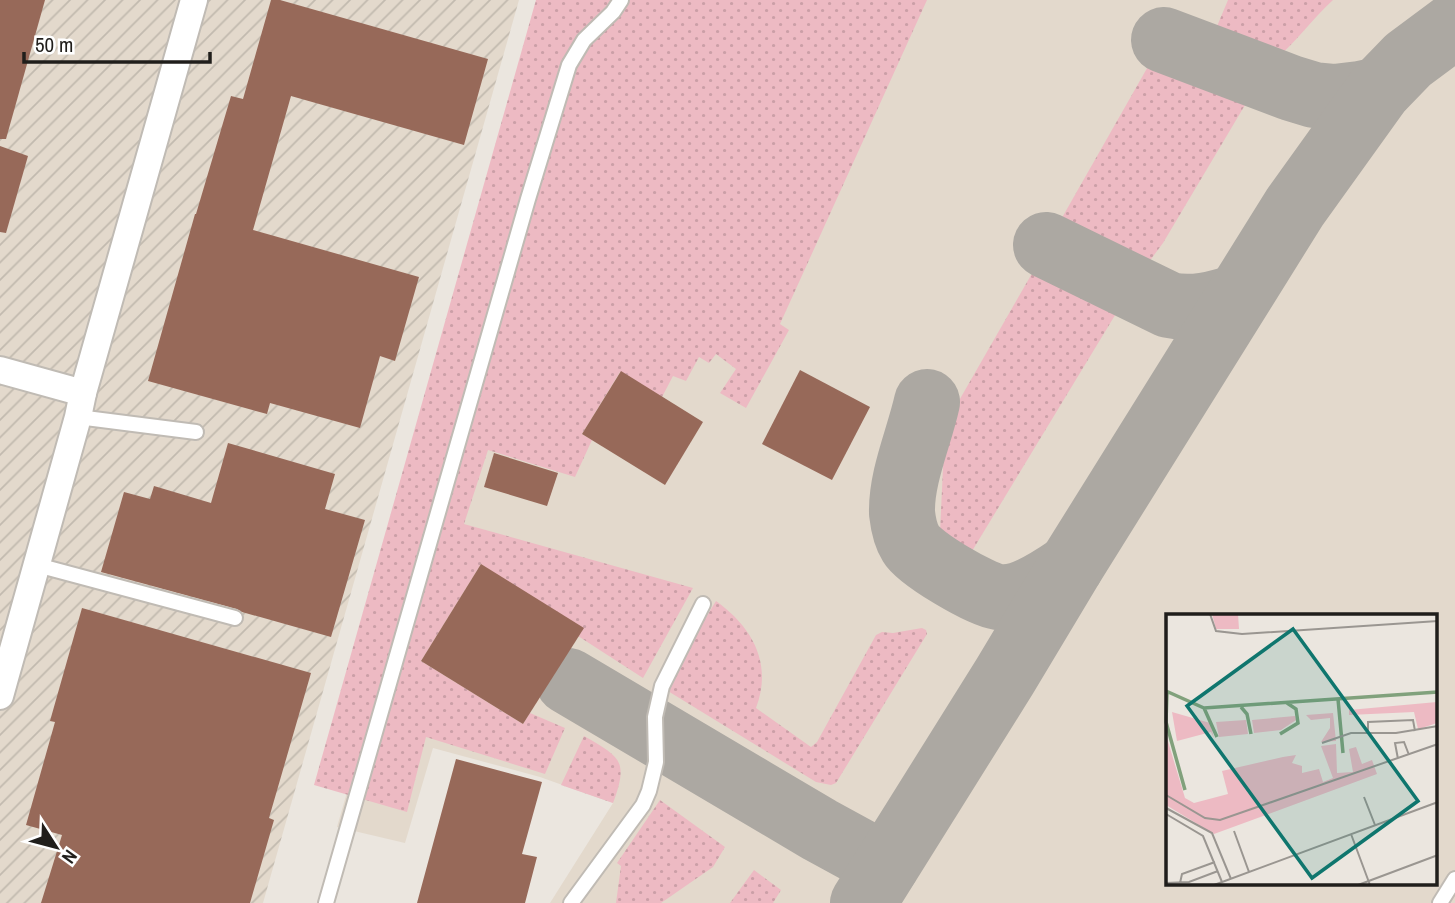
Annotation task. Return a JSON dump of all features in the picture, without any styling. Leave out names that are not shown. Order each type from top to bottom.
[{"type":"street","points":[[0,696],[194,0]]},
{"type":"street","points":[[0,370],[80,405]]},
{"type":"lane","points":[[326,903],[569,65],[584,40],[613,12],[621,0]]},
{"type":"lane","points":[[80,405],[195,432]]},
{"type":"lane","points":[[37,565],[235,618]]},
{"type":"lane","points":[[578,900],[643,805],[656,762],[655,717],[662,686],[703,604]]},
{"type":"lane","points":[[1440,903],[1455,878]]},
{"type":"shaded area","points":[[0,0],[519,0],[263,903],[0,903]]},
{"type":"shaded area","points":[[536,0],[927,0],[780,324],[789,330],[746,408],[720,393],[736,369],[716,354],[709,363],[699,357],[686,381],[673,376],[662,397],[620,372],[582,434],[592,440],[575,477],[488,450],[464,524],[693,588],[643,678],[578,636],[481,564],[421,661],[523,724],[530,713],[565,728],[545,774],[426,737],[407,812],[314,785]]},
{"type":"shaded area","points":[[613,0],[1455,0],[1455,903],[550,903],[613,803],[540,777],[433,748],[405,843],[337,827],[454,422]]},
{"type":"shaded area","points":[[1228,0],[1333,0],[1272,62],[1257,59],[1172,24],[1178,14],[1215,31]]},
{"type":"shaded area","points":[[1154,56],[1240,87],[1248,100],[1163,243],[1140,274],[1055,230]]},
{"type":"shaded area","points":[[1038,263],[1120,307],[966,561],[953,561],[939,554],[945,425]]},
{"type":"shaded area","points":[[716,601],[740,622],[756,647],[762,676],[756,708],[811,747],[817,742],[876,635],[922,628],[926,630],[927,634],[836,783],[831,785],[816,782],[663,688]]},
{"type":"shaded area","points":[[584,736],[606,749],[618,761],[620,777],[613,803],[561,785]]},
{"type":"shaded area","points":[[660,800],[725,847],[713,867],[661,903],[616,903],[621,866],[617,863]]},
{"type":"shaded area","points":[[754,870],[781,890],[773,903],[730,903]]},
{"type":"building","points":[[0,0],[45,0],[6,139],[0,139]]},
{"type":"building","points":[[271,0],[280,0],[488,59],[464,145],[291,96],[253,230],[419,277],[395,361],[380,356],[360,428],[270,403],[267,414],[148,381],[231,96],[243,99]]},
{"type":"building","points":[[0,146],[28,156],[6,233],[0,232]]},
{"type":"building","points":[[800,370],[870,407],[832,480],[762,444]]},
{"type":"building","points":[[621,371],[703,422],[665,485],[582,434]]},
{"type":"building","points":[[228,443],[335,474],[325,509],[365,520],[331,637],[101,572],[124,492],[150,499],[154,486],[211,503]]},
{"type":"building","points":[[494,453],[558,473],[547,506],[484,487]]},
{"type":"building","points":[[481,564],[584,628],[523,724],[421,661]]},
{"type":"building","points":[[82,608],[311,673],[269,818],[274,820],[250,903],[41,903],[62,835],[26,825],[55,722],[50,721]]},
{"type":"building","points":[[456,759],[542,782],[522,854],[537,857],[525,903],[417,903]]},
{"type":"taxiway","points":[[863,903],[1295,207],[1379,90],[1408,60],[1455,25]]},
{"type":"taxiway","points":[[1164,40],[1314,95],[1335,97],[1379,90]]},
{"type":"taxiway","points":[[1046,245],[1169,305],[1195,307],[1238,297]]},
{"type":"taxiway","points":[[927,402],[902,499],[905,529],[911,544],[951,575],[978,590],[998,597],[1027,592],[1071,566]]},
{"type":"taxiway","points":[[568,681],[886,866]]}]
